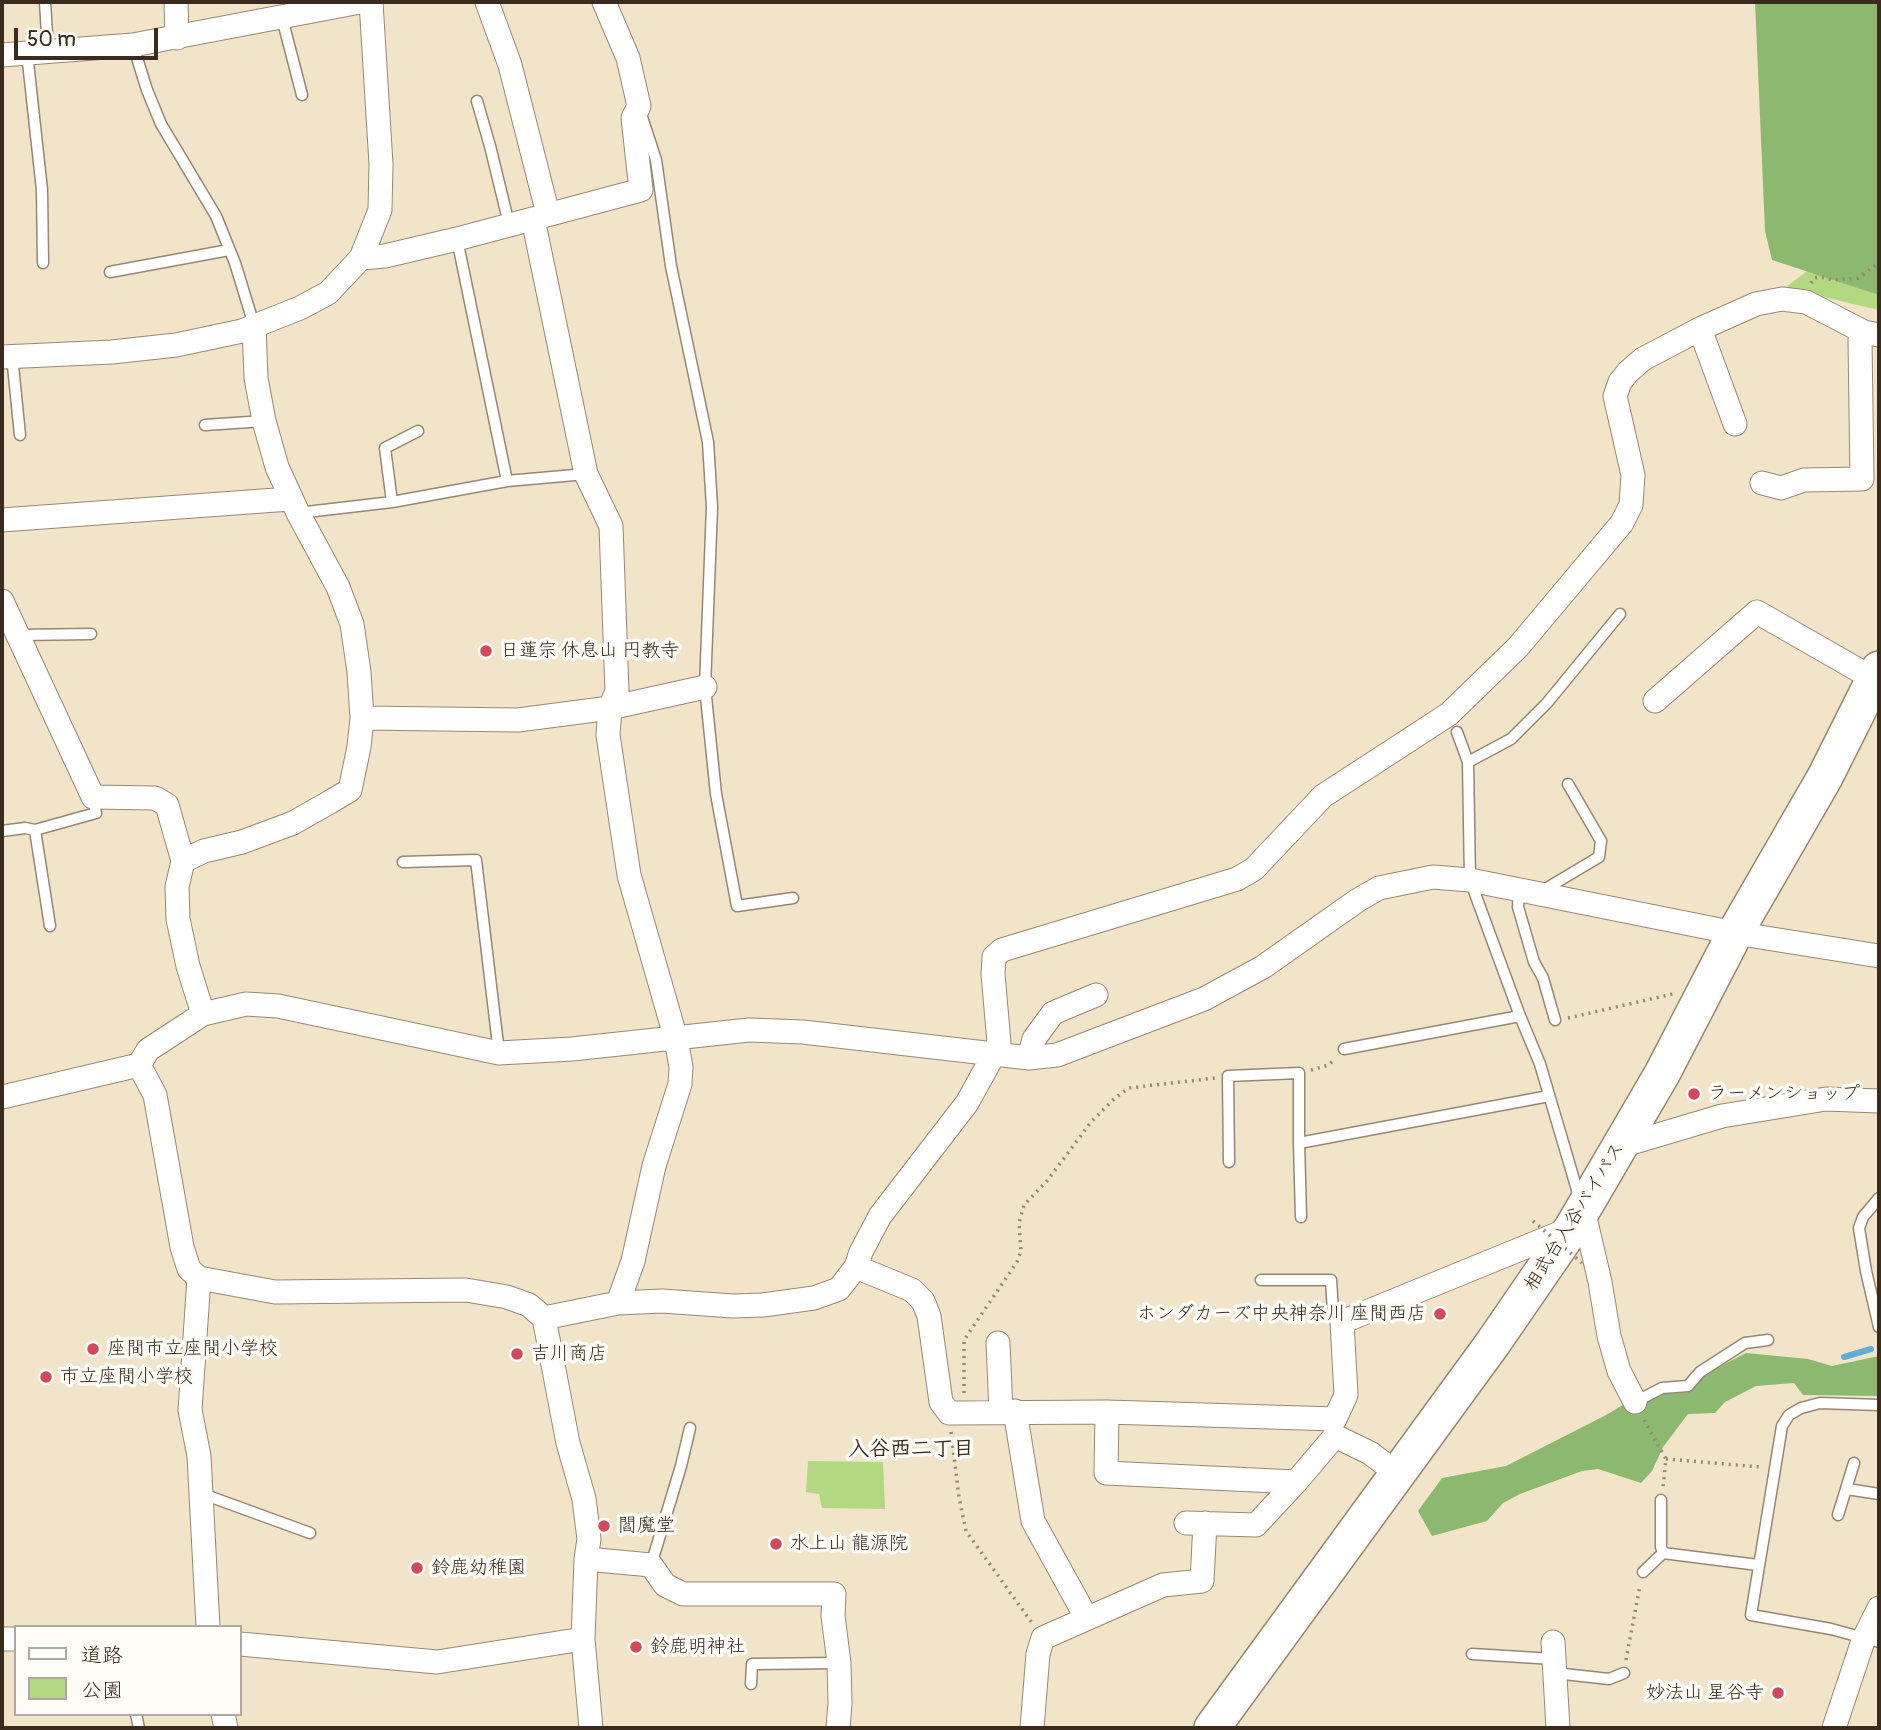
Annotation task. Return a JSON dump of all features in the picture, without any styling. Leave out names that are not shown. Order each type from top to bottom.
[{"type":"main road","name":"相武台入谷バイパス","points":[[1212,1728],[1493,1343],[1577,1218],[1662,1074],[1735,933],[1825,777],[1877,674]]},
{"type":"street","points":[[176,2],[177,38]]},
{"type":"street","points":[[2,55],[133,45],[282,18],[307,7],[360,2]]},
{"type":"street","points":[[7,356],[112,352],[176,345],[242,331],[300,308],[328,293],[361,258],[380,210],[381,164],[372,2]]},
{"type":"street","points":[[487,2],[510,65],[541,216],[586,474],[611,526],[617,691],[610,708],[608,735],[629,876],[676,1039],[681,1067],[680,1084],[654,1167],[633,1261],[618,1303]]},
{"type":"street","points":[[361,258],[385,256],[457,239],[641,190],[633,118],[639,106],[628,58],[604,2]]},
{"type":"street","points":[[544,1318],[618,1303],[662,1301],[733,1306],[776,1304],[814,1298],[839,1289],[856,1266],[880,1216],[967,1103],[994,1054],[999,1043],[994,957],[1002,950],[1237,879],[1254,869],[1323,796],[1449,714],[1518,647],[1614,533],[1631,505],[1633,475],[1615,396],[1620,382],[1643,359],[1756,304],[1782,299],[1806,302],[1872,333]]},
{"type":"street","points":[[183,861],[204,851],[242,842],[293,823],[349,790],[359,747],[362,718],[352,624],[338,587],[276,467],[256,378],[254,325]]},
{"type":"street","points":[[1700,329],[1735,424]]},
{"type":"street","points":[[1762,483],[1781,488],[1804,480],[1862,479],[1860,340],[1872,333]]},
{"type":"street","points":[[2,520],[294,506]]},
{"type":"street","points":[[2,601],[93,797],[155,798],[167,805],[183,861],[177,887],[178,919],[188,966],[204,1014]]},
{"type":"street","points":[[1655,701],[1758,612],[1877,674]]},
{"type":"street","points":[[362,718],[518,720],[610,708],[705,687]]},
{"type":"street","points":[[2,1097],[139,1065],[148,1050],[204,1014],[246,1004],[278,1006],[499,1053],[572,1049],[749,1030],[789,1031],[1029,1058],[1057,1055],[1204,999],[1263,967],[1379,888],[1433,877],[1470,880],[1735,933],[1879,956]]},
{"type":"street","points":[[1029,1058],[1034,1039],[1053,1013],[1096,995]]},
{"type":"street","points":[[139,1065],[155,1095],[183,1247],[190,1269],[199,1278],[275,1292],[466,1290],[507,1297],[529,1305],[544,1318],[568,1443],[584,1499],[589,1539],[583,1639],[591,1728]]},
{"type":"street","points":[[1621,1146],[1722,1116],[1826,1099],[1879,1101]]},
{"type":"street","points":[[856,1266],[912,1290],[923,1301],[929,1316],[941,1402],[957,1413],[1107,1412],[1335,1419],[1346,1395],[1342,1322],[1577,1218],[1600,1282],[1609,1336],[1619,1371],[1635,1402]]},
{"type":"street","points":[[199,1278],[190,1410],[199,1456],[208,1625]]},
{"type":"street","points":[[998,1343],[1008,1411],[1033,1521],[1086,1617]]},
{"type":"street","points":[[1107,1412],[1106,1473],[1296,1482]]},
{"type":"street","points":[[1031,1728],[1038,1654],[1043,1638],[1086,1617],[1163,1586],[1202,1581],[1195,1523],[1255,1525],[1335,1436],[1370,1453],[1398,1474]]},
{"type":"street","points":[[586,1559],[651,1565],[665,1585],[683,1594],[834,1594],[833,1616],[839,1663],[838,1728]]},
{"type":"street","points":[[1834,1728],[1872,1640],[1879,1608]]},
{"type":"street","points":[[242,1644],[437,1662],[583,1639]]},
{"type":"street","points":[[1554,1658],[1558,1728]]},
{"type":"lane","points":[[43,263],[38,52],[46,2]]},
{"type":"lane","points":[[282,18],[302,95]]},
{"type":"lane","points":[[133,45],[161,124],[216,216],[254,325]]},
{"type":"lane","points":[[477,101],[491,146],[509,224]]},
{"type":"lane","points":[[639,106],[656,160],[671,267],[708,442],[712,507],[705,687],[716,794],[737,906],[793,898]]},
{"type":"lane","points":[[457,239],[507,481]]},
{"type":"lane","points":[[110,272],[229,250]]},
{"type":"lane","points":[[7,356],[20,435]]},
{"type":"lane","points":[[205,425],[264,421]]},
{"type":"lane","points":[[392,502],[385,448],[418,431]]},
{"type":"lane","points":[[294,506],[392,502],[507,481],[586,474]]},
{"type":"lane","points":[[1468,762],[1511,739],[1547,703],[1620,614]]},
{"type":"lane","points":[[18,635],[91,634]]},
{"type":"lane","points":[[1457,732],[1468,762],[1470,880],[1540,1064],[1577,1218]]},
{"type":"lane","points":[[1555,1020],[1518,907],[1529,891],[1599,857],[1601,841],[1568,784]]},
{"type":"lane","points":[[2,831],[25,828],[35,831],[96,813],[93,797]]},
{"type":"lane","points":[[35,831],[50,926]]},
{"type":"lane","points":[[403,862],[476,860],[499,1053]]},
{"type":"lane","points":[[1344,1049],[1520,1016]]},
{"type":"lane","points":[[1228,1162],[1228,1076],[1299,1073],[1301,1217]]},
{"type":"lane","points":[[1299,1143],[1549,1096]]},
{"type":"lane","points":[[1879,1198],[1863,1217],[1859,1228],[1879,1327]]},
{"type":"lane","points":[[1261,1280],[1331,1280],[1333,1311],[1342,1322]]},
{"type":"lane","points":[[1635,1402],[1662,1388],[1688,1386],[1700,1372],[1745,1343],[1768,1340]]},
{"type":"lane","points":[[1872,1640],[1830,1629],[1751,1615],[1782,1426],[1789,1415],[1801,1408],[1820,1403],[1879,1405]]},
{"type":"lane","points":[[651,1565],[690,1428]]},
{"type":"lane","points":[[1838,1515],[1854,1463]]},
{"type":"lane","points":[[1847,1489],[1879,1494]]},
{"type":"lane","points":[[200,1493],[310,1533]]},
{"type":"lane","points":[[1661,1500],[1663,1553]]},
{"type":"lane","points":[[1663,1553],[1758,1566]]},
{"type":"lane","points":[[1643,1572],[1663,1553]]},
{"type":"lane","points":[[1472,1654],[1554,1658],[1609,1679],[1624,1673]]},
{"type":"lane","points":[[751,1684],[752,1664],[839,1663]]},
{"type":"path","points":[[1813,287],[1810,281],[1814,278],[1858,278],[1879,263]]},
{"type":"path","points":[[1555,1020],[1707,986]]},
{"type":"path","points":[[1299,1073],[1329,1065],[1344,1049]]},
{"type":"path","points":[[1043,1638],[966,1531],[959,1497],[957,1413],[964,1340],[1017,1262],[1021,1251],[1019,1223],[1024,1205],[1047,1181],[1091,1122],[1129,1088],[1228,1076]]},
{"type":"path","points":[[1533,1221],[1582,1263]]},
{"type":"path","points":[[1635,1402],[1665,1459],[1661,1500]]},
{"type":"path","points":[[1665,1459],[1774,1469]]},
{"type":"path","points":[[1624,1673],[1643,1572]]},
{"type":"green space","points":[[1755,2],[1879,2],[1879,295],[1772,260],[1765,231]]},
{"type":"green space","points":[[1879,216],[1879,310],[1785,288]]},
{"type":"green space","points":[[1746,1353],[1808,1359],[1832,1366],[1879,1356],[1879,1396],[1803,1395],[1794,1383],[1756,1386],[1725,1402],[1715,1413],[1688,1414],[1663,1447],[1652,1471],[1641,1483],[1598,1469],[1582,1471],[1520,1494],[1503,1503],[1487,1521],[1432,1536],[1418,1511],[1442,1478],[1506,1466],[1606,1415],[1657,1385],[1692,1381]]},
{"type":"green space","points":[[808,1461],[883,1462],[885,1509],[822,1508],[819,1494],[806,1492]]},
{"type":"waterway","points":[[1844,1357],[1871,1349]]},
{"type":"place","name":"日蓮宗 休息山 円教寺","points":[[486,651]]},
{"type":"place","name":"ラーメンショップ","points":[[1694,1094]]},
{"type":"place","name":"ホンダカーズ中央神奈川 座間西店","points":[[1440,1314]]},
{"type":"place","name":"座間市立座間小学校","points":[[93,1349]]},
{"type":"place","name":"吉川商店","points":[[517,1354]]},
{"type":"place","name":"市立座間小学校","points":[[46,1377]]},
{"type":"place","name":"閻魔堂","points":[[604,1526]]},
{"type":"place","name":"水上山 龍源院","points":[[776,1544]]},
{"type":"place","name":"鈴鹿幼稚園","points":[[417,1568]]},
{"type":"place","name":"鈴鹿明神社","points":[[636,1647]]},
{"type":"place","name":"妙法山 星谷寺","points":[[1778,1693]]},
{"type":"district","name":"入谷西二丁目","points":[[911,1450]]}]
